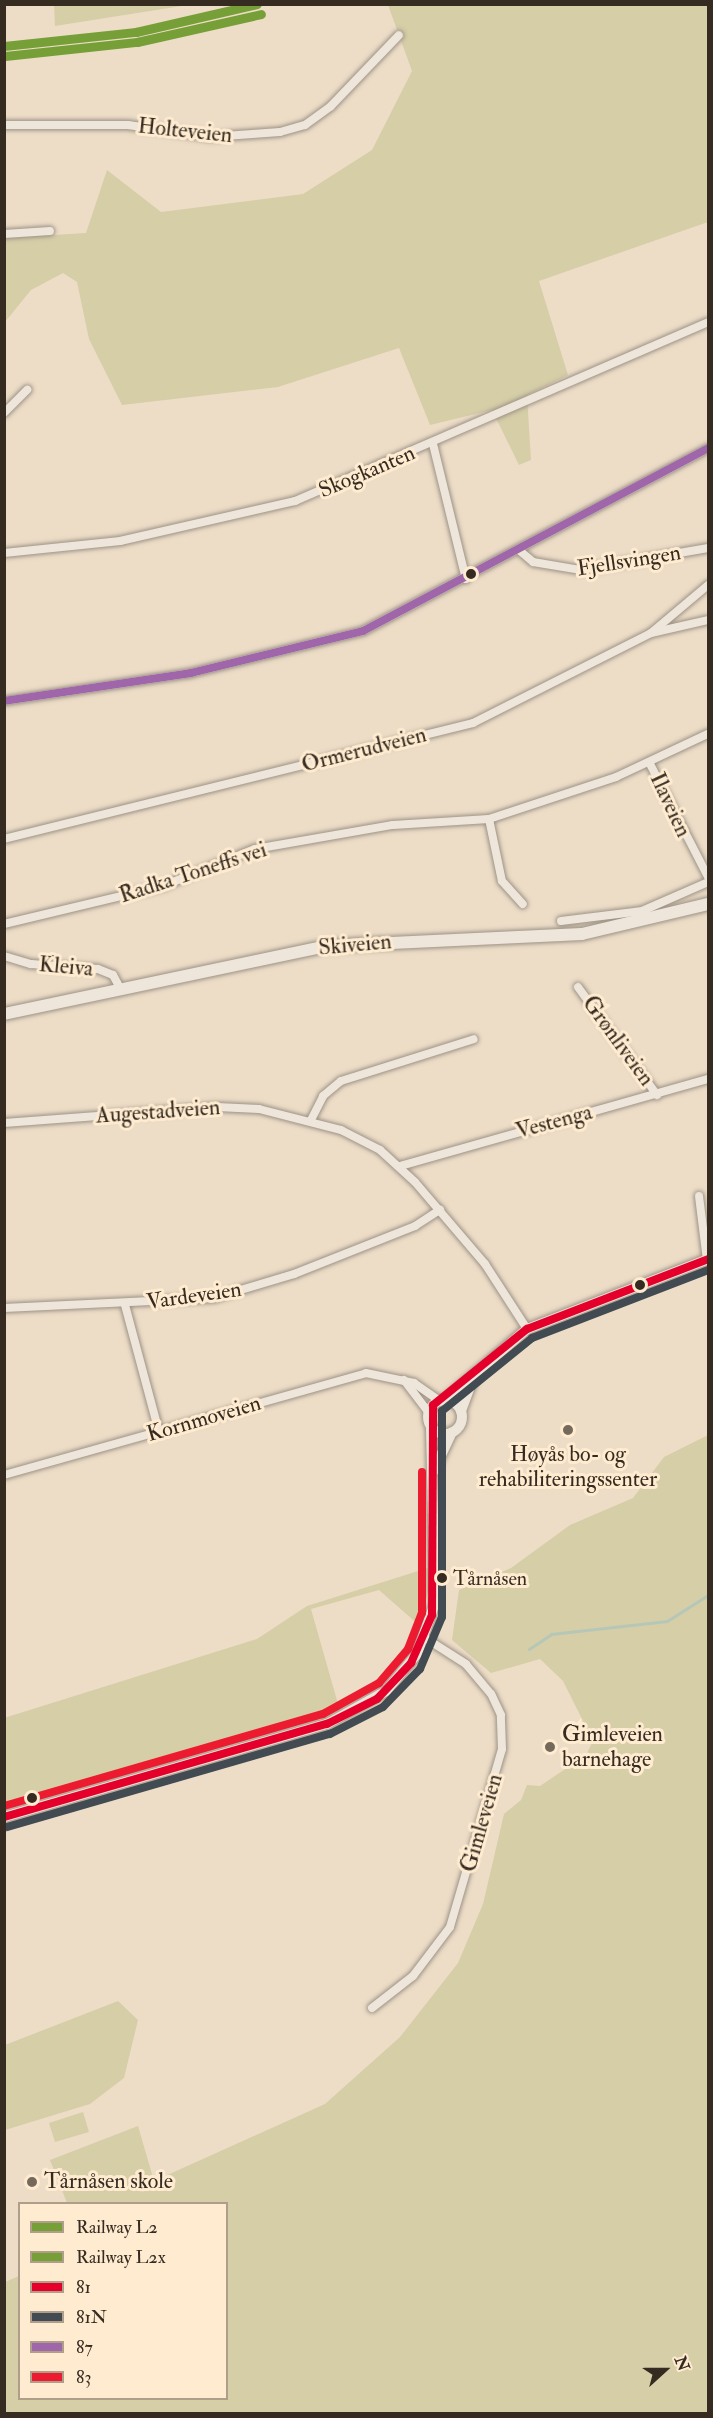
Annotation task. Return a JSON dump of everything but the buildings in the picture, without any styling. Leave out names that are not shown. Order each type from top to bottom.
[{"type":"main road","name":"Skiveien","points":[[4,1014],[328,946],[582,934],[708,904]]},
{"type":"street","name":"Holteveien","points":[[4,125],[128,126],[211,137],[280,132],[305,125],[330,106],[399,35]]},
{"type":"street","points":[[4,234],[50,231]]},
{"type":"street","name":"Skogkanten","points":[[4,553],[120,541],[266,511],[432,444],[708,322]]},
{"type":"street","points":[[4,413],[27,390]]},
{"type":"street","points":[[432,444],[466,579]]},
{"type":"street","points":[[4,701],[136,683],[316,645],[392,620],[708,447]]},
{"type":"street","name":"Fjellsvingen","points":[[520,551],[533,562],[581,570],[708,548]]},
{"type":"street","points":[[651,633],[708,585]]},
{"type":"street","name":"Ormerudveien","points":[[4,839],[473,723],[651,633],[708,620]]},
{"type":"street","name":"Radka Toneffs vei","points":[[4,924],[163,886],[255,849],[393,825],[489,819],[650,764],[708,734]]},
{"type":"street","name":"Ilaveien","points":[[561,921],[642,911],[708,879],[650,764]]},
{"type":"street","points":[[489,819],[502,881],[523,904]]},
{"type":"street","name":"Kleiva","points":[[4,956],[32,964],[98,969],[113,975],[120,988]]},
{"type":"street","name":"Grønliveien","points":[[578,987],[657,1095]]},
{"type":"street","points":[[312,1120],[323,1096],[341,1081],[474,1039]]},
{"type":"street","name":"Vestenga","points":[[400,1166],[708,1079]]},
{"type":"street","name":"Augestadveien","points":[[4,1123],[217,1107],[312,1120],[371,1144],[400,1166],[440,1210],[496,1279],[527,1329]]},
{"type":"street","points":[[429,1413],[527,1329],[708,1259],[699,1196]]},
{"type":"street","name":"Vardeveien","points":[[4,1308],[124,1305],[242,1291],[415,1227],[440,1210]]},
{"type":"street","points":[[124,1305],[159,1432]]},
{"type":"street","name":"Kornmoveien","points":[[4,1475],[366,1373],[404,1380],[443,1400]]},
{"type":"street","points":[[432,1472],[452,1432],[462,1421],[461,1411],[475,1373]]},
{"type":"street","points":[[4,1817],[351,1715],[393,1685],[425,1638],[435,1596],[431,1425],[429,1413],[404,1380]]},
{"type":"street","points":[[443,1400],[461,1411]]},
{"type":"street","points":[[431,1425],[440,1433],[452,1432]]},
{"type":"street","name":"Gimleveien","points":[[372,2008],[413,1976],[450,1927],[502,1749],[501,1715],[488,1689],[466,1664],[425,1638]]},
{"type":"shaded area","points":[[54,4],[188,4],[188,5],[55,26]]},
{"type":"shaded area","points":[[388,5],[708,5],[708,222],[539,281],[568,375],[527,395],[531,460],[519,465],[492,410],[430,425],[399,348],[278,387],[122,405],[89,339],[77,282],[63,273],[31,290],[5,322],[5,238],[86,233],[107,170],[161,212],[303,194],[372,150],[412,71]]},
{"type":"shaded area","points":[[708,1435],[708,2413],[5,2413],[5,2282],[18,2276],[18,2400],[228,2400],[228,2202],[67,2202],[50,2160],[138,2126],[154,2181],[325,2104],[400,2037],[458,1963],[483,1904],[504,1814],[521,1800],[527,1785],[540,1786],[586,1755],[593,1741],[563,1681],[540,1659],[491,1673],[452,1640],[459,1590],[511,1568],[570,1525],[633,1498],[664,1457]]},
{"type":"shaded area","points":[[434,1566],[420,1626],[379,1590],[311,1609],[340,1711],[66,1791],[25,1797],[5,1809],[4,1718],[257,1639],[307,1606]]},
{"type":"shaded area","points":[[118,2001],[138,2020],[124,2078],[90,2104],[5,2130],[5,2045]]},
{"type":"shaded area","points":[[83,2112],[89,2132],[55,2142],[49,2123]]},
{"type":"waterway","points":[[529,1649],[551,1634],[667,1621],[708,1595]]},
{"type":"rail line","name":"L2","points":[[4,46],[136,32],[257,4]]},
{"type":"rail line","name":"L2x","points":[[5,56],[137,42],[261,14]]},
{"type":"transit line","name":"87","points":[[4,701],[191,673],[363,631],[708,448]]},
{"type":"transit line","name":"81","points":[[4,1817],[327,1724],[377,1699],[411,1663],[432,1615],[433,1405],[527,1329],[708,1259]]},
{"type":"transit line","name":"81N","points":[[7,1827],[330,1734],[383,1707],[420,1669],[442,1617],[442,1411],[532,1338],[708,1270]]},
{"type":"transit line","name":"83","points":[[4,1806],[323,1714],[379,1683],[408,1649],[422,1613],[422,1472]]},
{"type":"place","name":"Høyås bo- og rehabiliteringssenter","points":[[568,1430]]},
{"type":"place","name":"Tårnåsen","points":[[442,1578]]},
{"type":"place","name":"Gimleveien barnehage","points":[[550,1747]]},
{"type":"place","name":"Tårnåsen skole","points":[[32,2182]]}]
